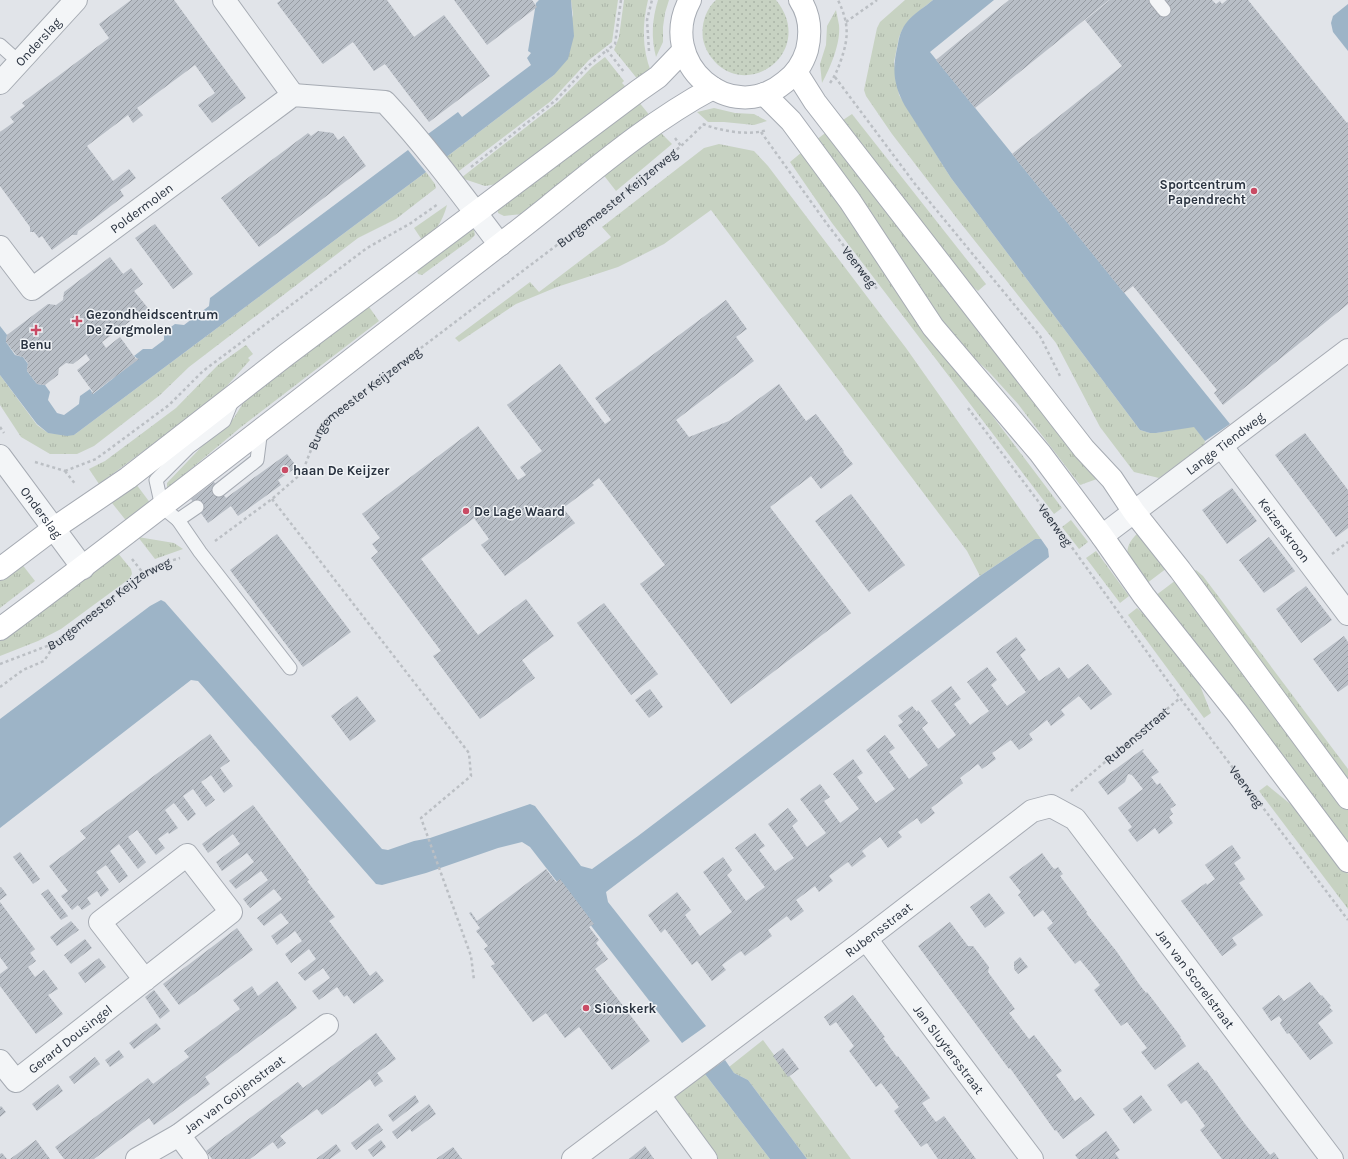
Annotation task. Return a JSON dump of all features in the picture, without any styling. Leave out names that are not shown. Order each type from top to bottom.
[{"type":"main road","points":[[690,0],[684,10],[682,20],[681,36],[684,51],[695,73],[703,81],[713,88],[738,97],[764,94],[781,85],[796,72],[802,63],[808,44],[809,4]]},
{"type":"main road","points":[[0,569],[53,529],[128,478],[234,395],[638,90],[658,77],[684,51]]},
{"type":"main road","points":[[796,72],[815,102],[1084,450],[1112,479],[1134,512],[1180,570],[1348,798]]},
{"type":"main road","points":[[0,629],[83,568],[500,245],[604,161],[661,120],[713,88]]},
{"type":"main road","name":"Veerweg","points":[[764,94],[790,121],[850,201],[933,327],[1040,453],[1102,536],[1144,596],[1237,714],[1348,861]]},
{"type":"street","name":"Onderslag","points":[[0,83],[76,0]]},
{"type":"street","points":[[226,1],[293,95],[385,102],[408,126],[500,245]]},
{"type":"street","name":"Poldermolen","points":[[0,247],[32,289],[293,95]]},
{"type":"street","name":"Lange Tiendweg","points":[[1102,536],[1348,350]]},
{"type":"street","name":"Keizerskroon","points":[[1222,446],[1348,614]]},
{"type":"street","name":"Onderslag","points":[[0,456],[83,568]]},
{"type":"street","name":"Rubensstraat","points":[[573,1159],[866,939],[1032,811],[1051,806]]},
{"type":"street","name":"Jan van Scorelstraat","points":[[1051,806],[1074,819],[1332,1159]]},
{"type":"street","name":"Gerard Dousingel","points":[[0,1061],[16,1082],[231,912],[187,854],[100,922],[144,980]]},
{"type":"street","name":"Jan Sluytersstraat","points":[[866,939],[1032,1159]]},
{"type":"street","name":"Jan van Goijenstraat","points":[[138,1159],[179,1135],[327,1025]]},
{"type":"street","points":[[659,1095],[706,1159]]},
{"type":"street","points":[[179,1135],[197,1159]]},
{"type":"lane","points":[[0,45],[19,62]]},
{"type":"lane","points":[[234,395],[224,421],[189,447],[156,480],[162,506],[178,520],[200,552],[290,668]]},
{"type":"lane","points":[[219,490],[257,460],[261,429]]},
{"type":"lane","points":[[178,520],[197,507]]},
{"type":"path","points":[[835,77],[845,49],[848,35],[846,22],[838,0]]},
{"type":"path","points":[[846,22],[877,0]]},
{"type":"path","points":[[65,471],[96,459],[169,405],[203,371],[367,248],[411,223],[452,181],[556,100],[587,67],[607,50]]},
{"type":"path","name":"Burgemeester Keijzerweg","points":[[0,664],[55,643],[143,573],[167,562],[200,552],[272,499],[302,473],[318,432],[327,419],[598,214],[681,146],[704,124],[736,132],[761,132]]},
{"type":"path","name":"Veerweg","points":[[761,132],[827,224],[879,292]]},
{"type":"path","name":"Veerweg","points":[[964,403],[1053,521],[1180,698],[1348,920]]},
{"type":"path","points":[[272,499],[468,753],[471,776],[421,818],[472,956],[474,980]]},
{"type":"path","points":[[0,687],[23,670],[44,661],[55,643]]},
{"type":"path","name":"Rubensstraat","points":[[1051,806],[1091,775],[1180,698]]},
{"type":"green space","points":[[571,0],[618,0],[612,42],[589,60],[551,101],[455,174],[445,158],[554,75],[573,15]]},
{"type":"green space","points":[[624,0],[648,0],[644,36],[646,54],[651,72],[639,81],[614,50],[619,37]]},
{"type":"green space","points":[[658,0],[669,0],[663,27],[663,42],[656,57],[653,42],[653,28],[654,15]]},
{"type":"green space","points":[[716,0],[776,0],[786,18],[788,35],[784,50],[775,63],[762,71],[747,75],[732,73],[714,61],[705,46],[703,39],[703,23],[709,8]]},
{"type":"green space","points":[[905,0],[933,0],[913,16],[903,28],[899,37],[894,62],[899,95],[951,178],[1140,430],[1156,433],[1194,426],[1205,441],[1204,445],[1159,478],[1134,472],[1100,427],[1056,343],[892,134],[866,96],[864,90],[877,28],[880,22]]},
{"type":"green space","points":[[836,10],[839,25],[837,47],[822,83],[820,64],[826,45],[827,26]]},
{"type":"green space","points":[[605,57],[624,81],[622,83],[628,89],[503,183],[485,186],[461,178],[558,102],[592,67]]},
{"type":"green space","points":[[638,101],[651,117],[522,214],[504,216],[498,213],[498,209]]},
{"type":"green space","points":[[714,108],[735,113],[754,114],[767,121],[754,125],[708,122],[697,112]]},
{"type":"green space","points":[[852,114],[986,284],[978,291],[944,262],[840,122]]},
{"type":"green space","points":[[658,130],[672,144],[616,191],[602,173]]},
{"type":"green space","points":[[828,131],[1097,479],[1080,485],[1018,404],[989,372],[944,330],[816,140]]},
{"type":"green space","points":[[719,144],[754,151],[768,166],[906,348],[1041,539],[1035,539],[980,576],[967,551],[711,210],[664,244],[618,267],[557,287],[516,304],[459,342],[455,338],[530,282],[539,292],[611,237],[602,227],[704,148]]},
{"type":"green space","points":[[802,152],[945,353],[1062,508],[1054,514],[832,223],[790,162]]},
{"type":"green space","points":[[426,172],[435,184],[436,188],[396,219],[358,238],[189,367],[160,395],[94,446],[77,454],[50,454],[21,437],[0,405],[0,375],[37,425],[48,433],[74,435]]},
{"type":"green space","points":[[447,205],[438,226],[431,234],[422,240],[414,228]]},
{"type":"green space","points":[[468,228],[474,230],[475,235],[470,240],[422,275],[418,274],[417,271]]},
{"type":"green space","points":[[367,304],[379,321],[241,427],[167,489],[167,483],[207,441],[234,418],[250,391]]},
{"type":"green space","points":[[246,345],[253,354],[248,358],[250,360],[218,396],[99,484],[89,469],[105,461],[176,408],[218,365]]},
{"type":"green space","points":[[133,480],[151,504],[128,523],[108,498]]},
{"type":"green space","points":[[1071,520],[1088,542],[1079,549],[1062,527]]},
{"type":"green space","points":[[1139,532],[1167,568],[1142,587],[1130,565],[1127,552],[1132,539]]},
{"type":"green space","points":[[138,537],[174,543],[183,549],[155,559]]},
{"type":"green space","points":[[1096,551],[1129,596],[1120,603],[1086,558]]},
{"type":"green space","points":[[117,552],[131,569],[132,574],[129,579],[61,629],[38,641],[0,656],[0,640]]},
{"type":"green space","points":[[21,563],[35,581],[0,608],[0,579]]},
{"type":"green space","points":[[1196,570],[1203,576],[1348,769],[1348,786],[1190,575]]},
{"type":"green space","points":[[1176,580],[1348,810],[1348,853],[1151,599]]},
{"type":"green space","points":[[1137,608],[1167,635],[1193,668],[1211,713],[1204,718],[1128,615]]},
{"type":"green space","points":[[1267,785],[1304,815],[1348,874],[1348,909],[1259,791]]},
{"type":"green space","points":[[763,1040],[851,1159],[807,1159],[748,1080],[734,1073],[729,1067]]},
{"type":"green space","points":[[705,1074],[770,1159],[708,1159],[666,1103]]},
{"type":"water","points":[[539,0],[571,0],[574,36],[568,59],[554,75],[445,158],[428,134],[458,112],[462,117],[531,65],[527,58],[531,53],[528,51],[536,3]]},
{"type":"water","points":[[933,0],[994,0],[930,52],[1230,424],[1205,441],[1194,427],[1156,433],[1140,430],[951,178],[905,106],[898,91],[894,69],[899,38],[901,32],[910,19]]},
{"type":"water","points":[[1348,4],[1348,51],[1333,32],[1331,23],[1333,16]]},
{"type":"water","points":[[408,150],[426,172],[74,435],[67,436],[48,433],[37,424],[0,375],[0,326],[7,335],[6,342],[15,355],[23,357],[28,364],[27,371],[37,384],[45,385],[50,392],[48,400],[57,413],[64,415],[79,404],[80,396],[90,389],[93,394],[138,359],[134,356],[143,349],[152,349],[164,340],[164,332],[175,324],[184,325],[209,306],[210,298]]},
{"type":"water","points":[[1035,539],[1041,539],[1048,549],[1049,557],[606,892],[608,902],[706,1026],[682,1043],[530,847],[522,842],[498,848],[426,873],[382,885],[376,884],[198,681],[191,680],[0,828],[0,719],[150,606],[161,600],[165,602],[382,849],[388,850],[414,841],[430,838],[530,804],[535,806],[581,866],[592,869],[638,836],[980,576]]},
{"type":"water","points":[[725,1060],[734,1073],[748,1080],[807,1159],[770,1159],[705,1074]]},
{"type":"building","points":[[131,0],[174,0],[246,98],[212,123],[198,105],[215,93],[195,65],[137,108],[143,115],[133,123],[128,115],[87,146],[113,181],[129,169],[136,178],[120,190],[124,196],[78,231],[77,235],[72,235],[52,250],[42,236],[39,238],[34,232],[30,232],[30,227],[0,186],[0,132],[14,122],[10,117],[25,106],[22,103],[109,38],[99,24]]},
{"type":"building","points":[[281,0],[387,0],[414,37],[444,15],[490,76],[429,122],[385,64],[374,71],[353,42],[323,64],[277,3]]},
{"type":"building","points":[[454,0],[532,0],[537,7],[487,45]]},
{"type":"building","points":[[1009,0],[1109,0],[975,108],[936,60]]},
{"type":"building","points":[[1110,0],[1212,0],[1216,4],[1220,1],[1222,4],[1227,0],[1248,0],[1347,123],[1348,122],[1348,304],[1223,405],[1214,393],[1217,390],[1133,286],[1124,293],[1012,154],[1122,66],[1085,20]]},
{"type":"building","points":[[318,131],[333,133],[338,140],[344,136],[366,166],[259,247],[221,198],[308,133],[311,136]]},
{"type":"building","points":[[155,224],[193,274],[173,289],[135,238]]},
{"type":"building","name":"Gezondheidscentrum De Zorgmolen","points":[[110,257],[123,274],[131,268],[143,284],[134,291],[148,308],[102,342],[106,348],[120,337],[136,359],[139,359],[92,394],[91,393],[93,392],[77,370],[90,360],[86,354],[73,364],[66,363],[59,368],[58,375],[45,385],[37,384],[27,371],[28,363],[23,357],[16,355],[6,342],[7,335],[48,304],[56,305],[63,300],[64,292]]},
{"type":"building","name":"De Lage Waard","points":[[726,300],[747,329],[736,337],[754,361],[676,420],[689,437],[729,421],[779,384],[806,421],[816,414],[853,464],[821,489],[811,476],[770,507],[851,613],[731,704],[640,584],[665,565],[599,478],[592,483],[594,485],[563,508],[575,523],[505,576],[481,545],[489,539],[474,518],[421,559],[478,635],[526,599],[554,636],[522,660],[535,678],[480,719],[433,656],[441,651],[371,558],[378,552],[372,544],[380,538],[362,514],[478,426],[518,480],[526,475],[520,467],[542,451],[507,405],[560,364],[605,424],[611,420],[595,398]]},
{"type":"building","points":[[1305,433],[1348,490],[1348,528],[1336,537],[1275,455]]},
{"type":"building","points":[[287,454],[297,467],[278,480],[281,485],[238,516],[231,506],[208,523],[191,499],[214,482],[226,498]]},
{"type":"building","points":[[1232,488],[1257,521],[1227,544],[1202,510]]},
{"type":"building","points":[[851,494],[905,565],[869,592],[815,521]]},
{"type":"building","points":[[277,534],[351,632],[303,667],[230,570]]},
{"type":"building","points":[[1269,537],[1295,571],[1264,593],[1239,560]]},
{"type":"building","points":[[1306,586],[1332,620],[1301,643],[1276,609]]},
{"type":"building","points":[[604,603],[658,674],[631,695],[577,623]]},
{"type":"building","points":[[1344,636],[1348,642],[1348,685],[1338,692],[1313,659]]},
{"type":"building","points":[[1016,637],[1026,650],[1020,655],[1039,681],[1059,667],[1068,679],[1088,664],[1112,694],[1091,710],[1079,696],[1061,710],[1065,715],[1051,726],[1047,720],[1029,734],[1033,740],[1019,750],[1011,740],[992,753],[996,759],[982,769],[978,764],[960,778],[963,783],[931,808],[935,813],[921,824],[917,818],[898,832],[902,837],[888,848],[880,837],[862,851],[866,856],[852,867],[848,862],[829,876],[833,881],[819,892],[815,886],[796,900],[804,911],[791,921],[787,916],[768,930],[772,936],[745,956],[741,951],[722,965],[726,970],[712,981],[697,961],[692,965],[665,929],[661,933],[648,915],[677,892],[691,910],[685,915],[700,936],[732,912],[703,872],[723,857],[732,870],[727,875],[746,901],[765,887],[735,848],[755,833],[765,846],[759,850],[775,871],[794,858],[768,824],[788,808],[798,821],[792,826],[807,847],[826,833],[800,799],[820,784],[830,797],[824,801],[840,823],[859,809],[833,774],[853,759],[863,773],[857,777],[876,803],[895,789],[866,750],[885,735],[895,748],[889,752],[909,779],[928,765],[898,725],[903,722],[898,716],[912,706],[917,712],[918,710],[928,723],[922,728],[938,749],[956,735],[931,701],[951,686],[961,699],[954,704],[970,725],[989,711],[967,682],[987,667],[997,680],[991,685],[1007,706],[1026,692],[996,652]]},
{"type":"building","points":[[650,689],[663,707],[649,718],[635,700]]},
{"type":"building","points":[[357,696],[376,721],[350,741],[331,716]]},
{"type":"building","points":[[210,734],[230,761],[220,768],[233,786],[224,793],[211,775],[201,782],[215,800],[206,807],[193,789],[183,796],[196,814],[188,821],[174,803],[165,810],[178,828],[169,834],[168,832],[158,839],[165,848],[156,855],[137,830],[128,837],[146,862],[138,869],[119,844],[110,851],[128,876],[119,883],[106,865],[96,872],[109,890],[101,897],[97,891],[87,898],[91,904],[82,910],[78,905],[72,910],[61,896],[68,891],[49,866],[86,838],[80,831]]},
{"type":"building","points":[[1143,749],[1144,750],[1142,751],[1159,772],[1151,777],[1157,785],[1160,783],[1176,805],[1170,809],[1173,814],[1169,817],[1173,823],[1159,834],[1155,828],[1137,842],[1128,830],[1132,827],[1118,808],[1143,789],[1132,775],[1128,774],[1125,782],[1108,795],[1098,782]]},
{"type":"building","points":[[253,805],[309,880],[307,881],[335,917],[329,921],[370,976],[376,971],[384,981],[354,1004],[347,995],[344,997],[337,987],[319,1000],[312,991],[330,978],[323,968],[305,981],[298,973],[316,959],[309,949],[291,963],[285,954],[302,941],[295,931],[277,945],[271,936],[289,923],[281,913],[264,926],[257,918],[282,899],[274,889],[250,908],[243,899],[268,880],[261,871],[236,889],[229,881],[254,862],[247,853],[222,871],[216,862],[240,844],[233,834],[208,853],[202,844]]},
{"type":"building","points":[[1232,845],[1241,858],[1234,863],[1245,879],[1239,883],[1263,915],[1232,938],[1237,945],[1222,956],[1181,901],[1206,883],[1207,885],[1215,879],[1205,865]]},
{"type":"building","points":[[20,852],[40,879],[33,884],[13,857]]},
{"type":"building","points":[[1042,853],[1053,868],[1055,869],[1058,867],[1063,874],[1060,876],[1087,912],[1086,913],[1181,1037],[1186,1046],[1155,1070],[1141,1052],[1147,1048],[1127,1022],[1121,1026],[1094,990],[1100,985],[1080,960],[1075,964],[1047,928],[1053,923],[1043,910],[1034,917],[1018,895],[1021,892],[1009,877]]},
{"type":"building","points":[[546,869],[556,882],[560,879],[594,924],[589,927],[599,940],[596,943],[608,959],[595,969],[650,1041],[612,1070],[579,1027],[565,1038],[546,1013],[533,1022],[491,966],[495,964],[484,949],[488,946],[476,931],[480,928],[469,913],[471,912],[477,921]]},
{"type":"building","points":[[1,887],[7,895],[0,900],[0,888]]},
{"type":"building","points":[[48,889],[68,916],[61,920],[41,894]]},
{"type":"building","points":[[989,893],[1005,913],[985,928],[970,907]]},
{"type":"building","points":[[0,902],[35,949],[30,953],[36,961],[28,967],[35,977],[44,970],[58,989],[48,995],[63,1014],[36,1034],[0,986],[0,974],[8,968],[0,957]]},
{"type":"building","points":[[71,921],[79,930],[57,946],[50,937]]},
{"type":"building","points":[[950,922],[968,946],[973,946],[989,967],[988,972],[1015,1009],[1009,1013],[1029,1039],[1034,1035],[1062,1071],[1056,1075],[1075,1101],[1081,1097],[1095,1115],[1063,1139],[1056,1130],[1055,1131],[1010,1068],[1009,1069],[918,946]]},
{"type":"building","points":[[237,928],[253,950],[179,1005],[163,984]]},
{"type":"building","points":[[85,939],[92,948],[71,964],[64,955]]},
{"type":"building","points":[[1020,957],[1028,967],[1018,974],[1014,969],[1014,962]]},
{"type":"building","points":[[99,958],[106,967],[85,983],[78,973]]},
{"type":"building","points":[[277,981],[297,1008],[205,1077],[210,1084],[154,1125],[149,1118],[94,1159],[64,1159],[55,1147],[148,1078],[153,1084],[189,1057],[184,1051],[240,1009],[233,1000],[252,986],[258,996]]},
{"type":"building","points":[[1310,982],[1331,1006],[1329,1007],[1333,1011],[1318,1023],[1333,1043],[1310,1060],[1289,1033],[1287,1034],[1280,1023],[1282,1020],[1279,1016],[1271,1021],[1262,1008],[1279,995],[1284,1001]]},
{"type":"building","points":[[154,990],[170,1011],[160,1019],[145,997]]},
{"type":"building","points":[[853,995],[885,1037],[883,1038],[897,1057],[898,1056],[930,1098],[922,1103],[929,1113],[936,1122],[944,1116],[976,1159],[938,1159],[927,1143],[921,1147],[894,1111],[899,1107],[881,1083],[876,1087],[849,1051],[854,1046],[836,1022],[830,1026],[824,1017]]},
{"type":"building","points":[[156,1023],[161,1029],[134,1049],[129,1043]]},
{"type":"building","points":[[376,1033],[396,1059],[377,1073],[383,1081],[375,1087],[370,1079],[322,1115],[317,1109],[280,1136],[286,1143],[278,1149],[273,1142],[250,1159],[212,1159],[206,1151],[298,1082],[303,1088]]},
{"type":"building","points":[[783,1048],[799,1069],[788,1077],[773,1056]]},
{"type":"building","points":[[119,1050],[124,1057],[110,1067],[105,1060]]},
{"type":"building","points":[[95,1057],[100,1064],[74,1084],[69,1077]]},
{"type":"building","points":[[1198,1062],[1205,1071],[1206,1070],[1245,1124],[1270,1155],[1274,1152],[1279,1159],[1222,1159],[1200,1130],[1205,1126],[1196,1113],[1186,1100],[1181,1104],[1167,1085]]},
{"type":"building","points":[[58,1084],[63,1091],[37,1111],[32,1104]]},
{"type":"building","points":[[415,1095],[419,1102],[393,1122],[388,1115]]},
{"type":"building","points":[[1141,1095],[1152,1110],[1134,1124],[1123,1109]]},
{"type":"building","points":[[429,1104],[436,1114],[412,1132],[410,1129],[397,1139],[392,1132]]},
{"type":"building","points":[[1,1106],[6,1112],[0,1117],[0,1107]]},
{"type":"building","points":[[378,1123],[383,1130],[356,1150],[351,1143]]},
{"type":"building","points":[[1106,1131],[1120,1150],[1115,1153],[1119,1159],[1078,1159],[1075,1155]]},
{"type":"building","points":[[36,1140],[50,1159],[10,1159],[17,1154]]},
{"type":"building","points":[[381,1140],[386,1147],[373,1157],[368,1150]]},
{"type":"building","points":[[336,1144],[341,1151],[330,1159],[316,1159]]},
{"type":"building","points":[[645,1146],[654,1159],[629,1159]]},
{"type":"building","points":[[453,1147],[462,1159],[436,1159]]},
{"type":"building","points":[[2,1153],[7,1159],[0,1159],[0,1154]]},
{"type":"place","name":"Sportcentrum Papendrecht","points":[[1254,191]]},
{"type":"place","name":"Gezondheidscentrum De Zorgmolen","points":[[77,321]]},
{"type":"place","name":"Benu","points":[[36,330]]},
{"type":"place","name":"haan De Keijzer","points":[[285,470]]},
{"type":"place","name":"De Lage Waard","points":[[466,511]]},
{"type":"place","name":"Sionskerk","points":[[586,1008]]}]
